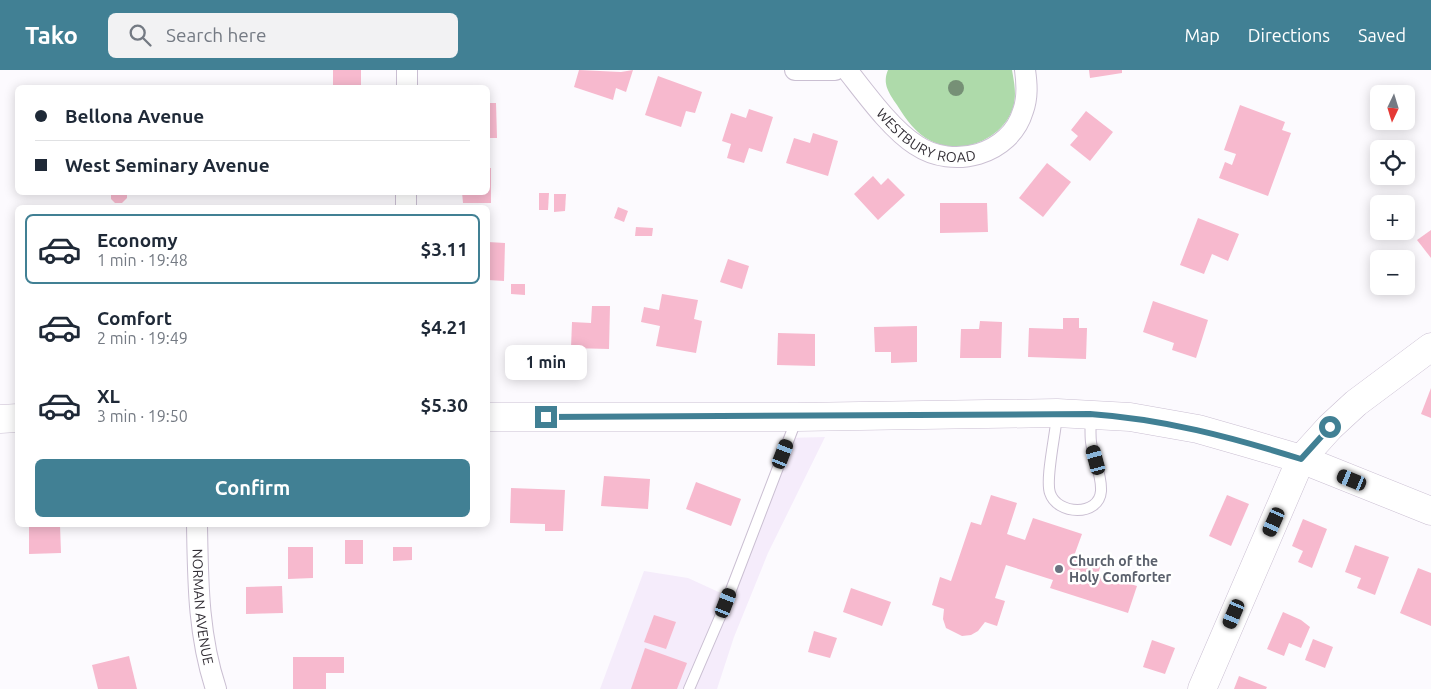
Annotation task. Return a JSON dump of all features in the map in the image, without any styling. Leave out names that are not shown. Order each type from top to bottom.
[{"type":"main road","points":[[1202,689],[1301,459],[1330,427],[1356,403],[1431,347]]},
{"type":"main road","points":[[490,417],[797,417],[1058,413],[1130,417],[1198,429],[1301,459],[1431,511]]},
{"type":"main road","points":[[0,419],[15,418]]},
{"type":"street","points":[[407,70],[407,85]]},
{"type":"street","points":[[795,70],[835,70]]},
{"type":"street","name":"WESTBURY ROAD","points":[[847,70],[866,94],[916,145],[932,154],[953,157],[975,156],[993,148],[1012,132],[1023,112],[1028,90],[1025,70]]},
{"type":"street","name":"NORMAN AVENUE","points":[[197,527],[202,633],[216,689]]},
{"type":"lane","points":[[1058,413],[1047,481],[1050,495],[1060,505],[1074,511],[1088,509],[1098,501],[1101,492],[1100,477],[1091,442],[1090,414]]},
{"type":"lane","points":[[689,689],[726,603],[797,417]]},
{"type":"shaded area","points":[[825,437],[768,553],[734,637],[717,689],[600,689],[644,571],[688,578],[723,594],[786,438]]},
{"type":"green space","points":[[888,70],[1012,70],[1015,93],[1013,108],[1008,119],[1000,129],[979,142],[955,147],[943,145],[925,138],[907,120],[887,88],[886,75]]},
{"type":"building","points":[[333,70],[361,70],[361,85],[333,85]]},
{"type":"building","points":[[579,70],[621,72],[633,70],[626,92],[616,88],[613,100],[574,87]]},
{"type":"building","points":[[1089,70],[1122,70],[1122,73],[1090,78]]},
{"type":"building","points":[[658,76],[702,92],[695,113],[686,111],[681,127],[645,115]]},
{"type":"building","points":[[490,103],[496,103],[497,138],[490,138]]},
{"type":"building","points":[[1240,105],[1285,122],[1282,130],[1291,133],[1268,196],[1219,178],[1225,162],[1232,165],[1236,154],[1224,150]]},
{"type":"building","points":[[749,109],[773,117],[762,152],[749,148],[744,163],[727,158],[731,144],[722,141],[731,113],[746,118]]},
{"type":"building","points":[[1086,111],[1113,132],[1090,161],[1070,145],[1078,136],[1071,130]]},
{"type":"building","points":[[813,133],[838,141],[828,176],[786,163],[794,138],[810,143]]},
{"type":"building","points":[[1047,163],[1071,182],[1043,217],[1019,198]]},
{"type":"building","points":[[491,168],[491,203],[463,203],[462,195],[490,195]]},
{"type":"building","points":[[873,176],[881,185],[888,178],[905,195],[878,220],[854,194]]},
{"type":"building","points":[[539,193],[549,193],[548,210],[539,210]]},
{"type":"building","points":[[554,194],[566,194],[565,211],[554,212]]},
{"type":"building","points":[[111,195],[127,195],[127,198],[122,203],[115,203],[111,199]]},
{"type":"building","points":[[940,203],[987,203],[988,232],[940,233]]},
{"type":"building","points":[[618,207],[628,211],[624,222],[614,218]]},
{"type":"building","points":[[1198,218],[1239,234],[1228,261],[1212,254],[1204,274],[1180,265]]},
{"type":"building","points":[[636,227],[653,228],[652,236],[635,236]]},
{"type":"building","points":[[1431,230],[1431,258],[1417,240]]},
{"type":"building","points":[[490,242],[505,243],[504,281],[490,280]]},
{"type":"building","points":[[728,259],[749,266],[742,289],[720,282]]},
{"type":"building","points":[[511,284],[525,284],[525,295],[511,294]]},
{"type":"building","points":[[662,294],[698,300],[694,319],[702,321],[696,353],[656,346],[660,326],[641,322],[644,307],[659,310]]},
{"type":"building","points":[[1153,301],[1208,320],[1196,358],[1172,350],[1174,343],[1143,332]]},
{"type":"building","points":[[592,306],[610,306],[609,349],[571,348],[572,322],[591,323]]},
{"type":"building","points":[[1063,318],[1079,318],[1079,328],[1087,328],[1086,359],[1028,357],[1029,328],[1063,329]]},
{"type":"building","points":[[980,321],[1002,322],[1001,358],[960,358],[961,329],[979,329]]},
{"type":"building","points":[[917,326],[917,362],[891,363],[891,352],[875,352],[874,327]]},
{"type":"building","points":[[778,333],[815,334],[815,366],[777,365]]},
{"type":"building","points":[[1431,388],[1431,418],[1421,414]]},
{"type":"building","points":[[604,476],[650,479],[648,509],[601,506]]},
{"type":"building","points":[[696,482],[741,499],[731,526],[686,509]]},
{"type":"building","points":[[511,488],[565,490],[563,531],[545,531],[545,524],[510,523]]},
{"type":"building","name":"Church of the Holy Comforter","points":[[991,495],[1017,503],[1007,534],[1025,540],[1033,518],[1082,534],[1074,556],[1101,565],[1098,574],[1137,586],[1128,613],[1050,588],[1053,580],[1006,565],[995,598],[1005,601],[997,626],[985,622],[978,631],[971,635],[962,636],[946,628],[943,619],[944,609],[932,605],[940,577],[951,581],[971,522],[981,525]]},
{"type":"building","points":[[1227,495],[1249,504],[1231,546],[1209,536]]},
{"type":"building","points":[[1303,519],[1327,529],[1312,568],[1298,562],[1303,551],[1292,546]]},
{"type":"building","points":[[29,527],[60,527],[61,553],[29,554]]},
{"type":"building","points":[[345,540],[363,540],[363,564],[345,564]]},
{"type":"building","points":[[1355,545],[1389,557],[1375,595],[1357,588],[1361,578],[1345,572]]},
{"type":"building","points":[[288,547],[313,547],[313,578],[288,579]]},
{"type":"building","points":[[393,547],[412,547],[412,560],[393,561]]},
{"type":"building","points":[[1418,568],[1431,573],[1431,626],[1400,613]]},
{"type":"building","points":[[282,586],[283,613],[246,614],[246,587]]},
{"type":"building","points":[[851,588],[891,602],[882,626],[843,612]]},
{"type":"building","points":[[1283,612],[1301,620],[1310,627],[1301,648],[1289,643],[1284,656],[1267,649]]},
{"type":"building","points":[[654,615],[676,622],[666,649],[644,642]]},
{"type":"building","points":[[814,631],[837,638],[830,658],[808,652]]},
{"type":"building","points":[[1313,639],[1333,647],[1325,668],[1305,660]]},
{"type":"building","points":[[1152,640],[1175,648],[1165,674],[1143,667]]},
{"type":"building","points":[[645,648],[687,663],[677,689],[631,689]]},
{"type":"building","points":[[129,656],[137,689],[98,689],[92,665]]},
{"type":"building","points":[[293,657],[344,657],[344,673],[326,673],[326,689],[293,689]]},
{"type":"building","points":[[1239,676],[1267,687],[1266,689],[1234,689]]},
{"type":"place","name":"Church of the Holy Comforter","points":[[1059,569]]},
{"type":"route","points":[[546,417],[1090,414],[1130,417],[1198,429],[1301,459],[1330,427]]}]
